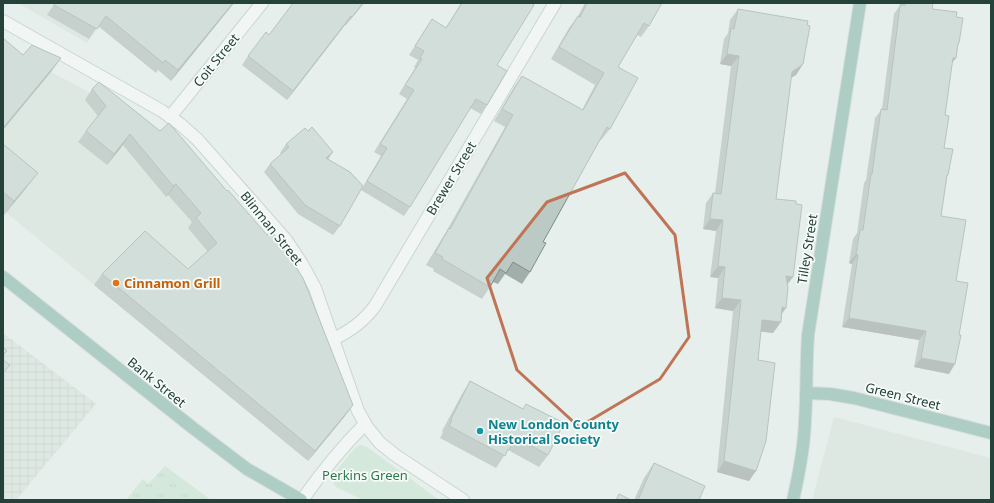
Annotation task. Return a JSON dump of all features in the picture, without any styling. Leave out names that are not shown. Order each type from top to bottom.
[{"type":"main road","name":"Tilley Street","points":[[793,500],[802,453],[805,423],[806,358],[808,335],[860,3]]},
{"type":"main road","name":"Bank Street","points":[[3,277],[216,446],[252,472],[302,500]]},
{"type":"main road","name":"Green Street","points":[[806,393],[830,394],[854,398],[991,433]]},
{"type":"street","name":"Coit Street","points":[[170,117],[262,3]]},
{"type":"street","name":"Brewer Street","points":[[334,339],[357,326],[375,306],[555,3]]},
{"type":"street","name":"Blinman Street","points":[[3,21],[162,111],[197,139],[286,240],[302,264],[316,288],[358,411],[367,427],[380,443],[395,455],[463,500]]},
{"type":"street","points":[[302,500],[314,482],[338,453],[365,424]]},
{"type":"highlighted area","points":[[625,173],[675,235],[689,337],[660,379],[579,427],[517,370],[487,278],[547,202]]},
{"type":"shaded area","points":[[18,3],[115,3],[87,43]]},
{"type":"shaded area","points":[[3,46],[167,134],[306,459],[3,210]]},
{"type":"shaded area","points":[[3,333],[96,404],[16,500],[3,500]]},
{"type":"shaded area","points":[[834,417],[991,458],[991,500],[812,500]]},
{"type":"green space","name":"Perkins Green","points":[[360,445],[367,447],[439,500],[363,500],[336,487],[333,483],[334,475],[355,448]]},
{"type":"green space","points":[[165,466],[211,500],[126,500],[143,479],[148,484]]},
{"type":"building","points":[[55,3],[233,3],[178,70],[165,60],[163,63],[106,16],[97,29],[54,5]]},
{"type":"building","points":[[293,3],[363,3],[352,17],[351,16],[293,91],[248,56],[266,32],[269,35]]},
{"type":"building","points":[[462,3],[531,3],[534,5],[497,65],[507,71],[487,105],[476,99],[410,207],[367,181],[387,148],[380,144],[414,90],[405,85],[422,59],[420,58],[424,51],[415,46],[432,19],[446,28]]},
{"type":"building","points":[[587,3],[662,3],[649,26],[644,23],[618,67],[638,78],[610,129],[607,127],[543,242],[546,243],[530,272],[513,262],[506,273],[500,269],[490,287],[442,259],[443,257],[435,253],[449,228],[450,229],[513,115],[502,109],[522,76],[583,110],[604,73],[559,47],[578,16],[580,17]]},
{"type":"building","points":[[905,3],[933,3],[932,9],[957,12],[956,17],[963,18],[956,58],[953,58],[945,115],[949,116],[944,148],[953,149],[947,175],[941,216],[966,220],[956,281],[968,283],[959,335],[961,335],[955,364],[921,358],[926,331],[849,318],[858,255],[856,254],[860,230],[863,230],[881,109],[887,110],[900,5],[905,5]]},
{"type":"building","points":[[738,9],[808,21],[807,25],[810,26],[803,64],[792,72],[776,199],[796,201],[796,204],[802,205],[793,277],[786,276],[788,288],[786,308],[782,307],[781,322],[762,320],[758,360],[775,363],[766,441],[756,471],[724,461],[741,300],[722,298],[725,267],[718,266],[723,220],[710,219],[713,193],[721,194],[739,56],[727,54],[731,28],[734,29]]},
{"type":"building","points":[[3,38],[23,55],[32,45],[61,58],[3,128]]},
{"type":"building","points":[[99,82],[160,131],[169,123],[267,235],[272,231],[303,278],[353,405],[315,451],[102,274],[145,231],[188,269],[217,243],[196,218],[201,213],[176,184],[173,186],[130,134],[114,154],[86,131],[106,106],[92,89]]},
{"type":"building","points":[[312,127],[333,152],[326,158],[350,172],[363,186],[340,226],[305,205],[270,164],[289,147],[286,144],[305,128],[308,131]]},
{"type":"building","points":[[3,144],[38,173],[14,201],[3,192]]},
{"type":"building","points":[[3,347],[7,351],[3,355]]},
{"type":"building","points":[[3,360],[10,365],[3,373]]},
{"type":"building","points":[[470,381],[523,409],[526,404],[564,423],[548,455],[515,437],[505,456],[449,426]]},
{"type":"building","points":[[654,463],[705,486],[699,500],[638,500]]},
{"type":"building","points":[[619,494],[631,500],[616,500]]},
{"type":"place","name":"Cinnamon Grill","points":[[116,283]]},
{"type":"place","name":"New London County Historical Society","points":[[480,431]]}]
